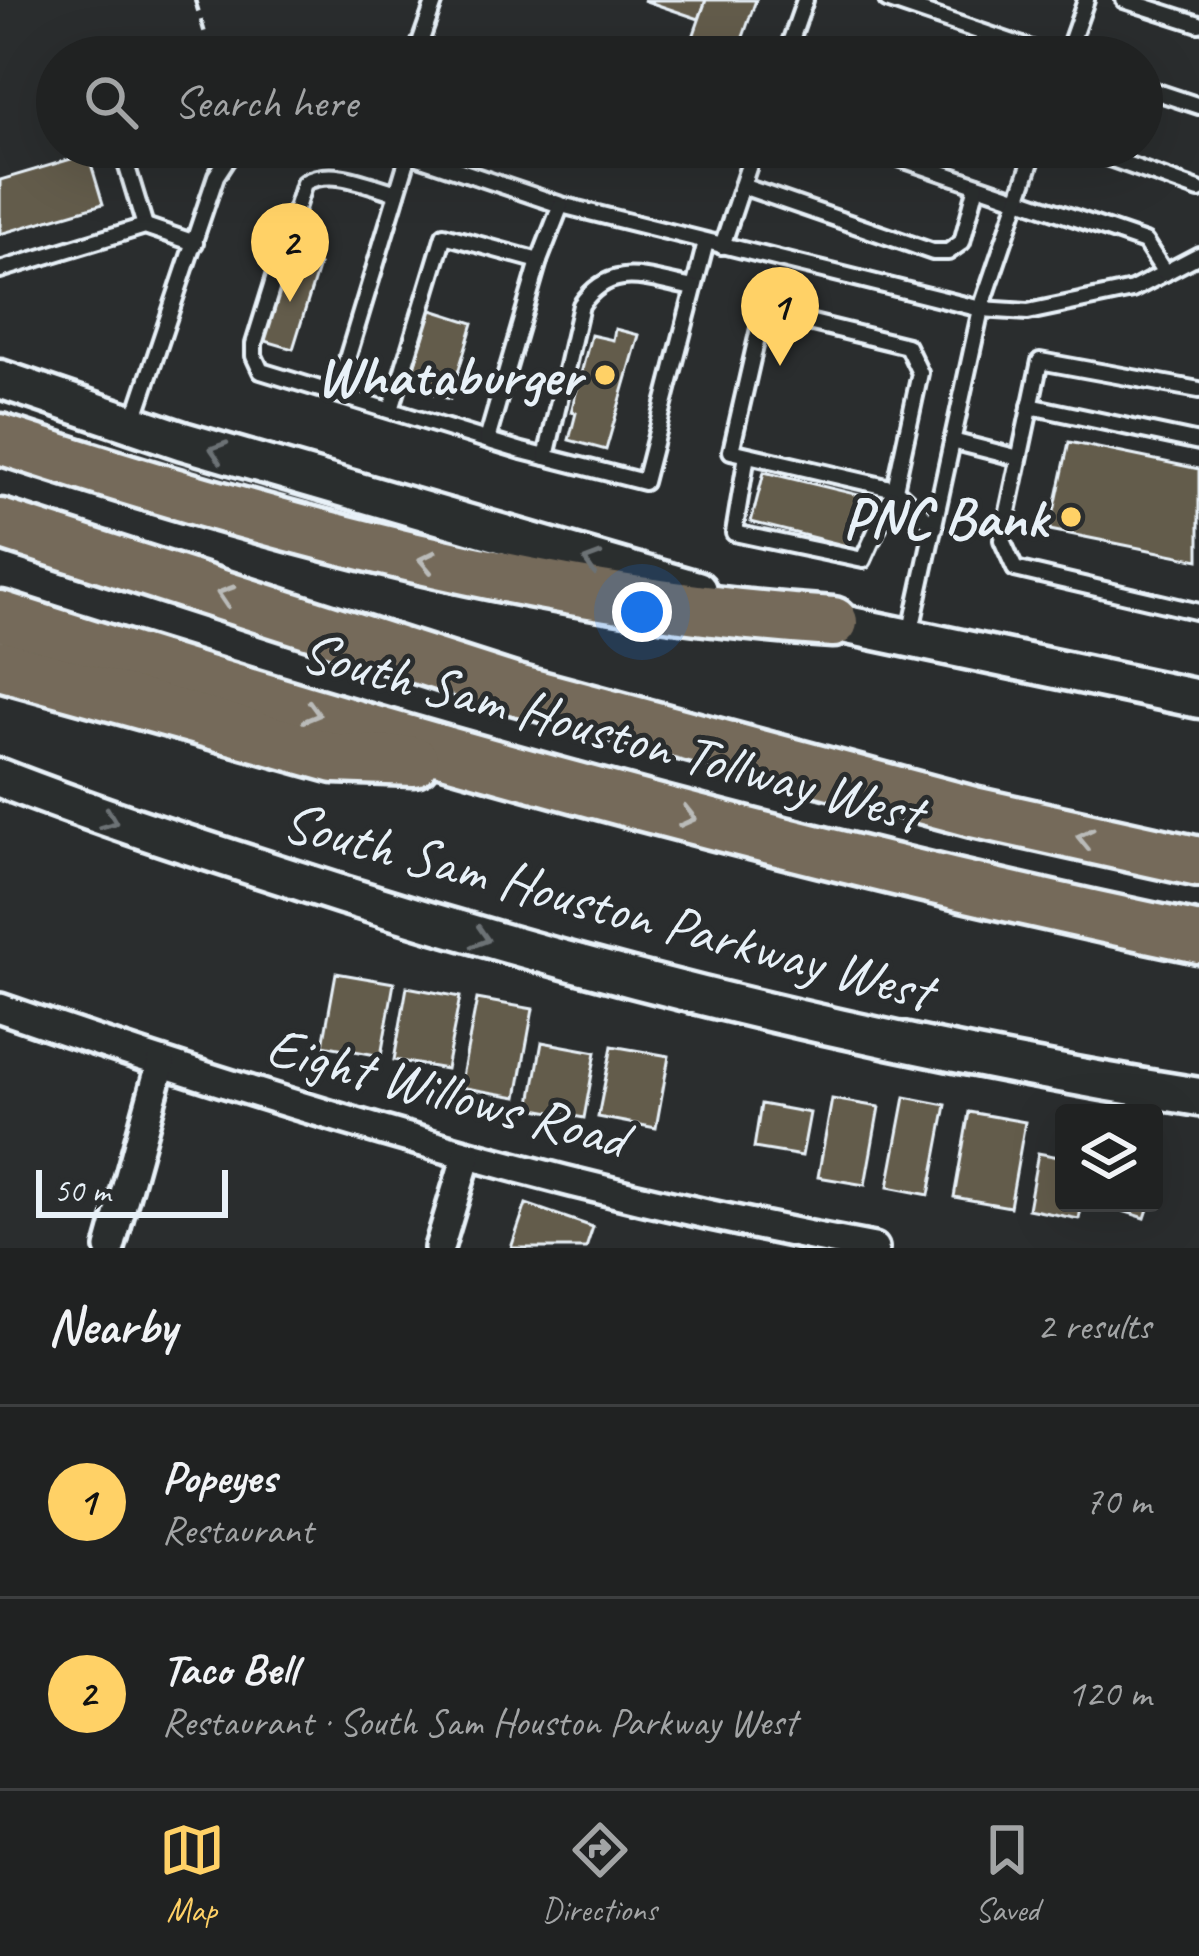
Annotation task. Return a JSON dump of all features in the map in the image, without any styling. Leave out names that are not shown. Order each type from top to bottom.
[{"type":"highway","points":[[0,439],[168,494],[426,561],[745,616],[833,622]]},
{"type":"highway","name":"South Sam Houston Tollway West","points":[[0,524],[513,688],[973,812],[1199,862]]},
{"type":"highway","name":"South Sam Houston Tollway West","points":[[0,616],[219,687],[491,763],[992,895],[1199,938]]},
{"type":"highway","points":[[0,665],[335,758],[491,763]]},
{"type":"main road","points":[[0,379],[133,424],[632,574],[833,622],[1199,699]]},
{"type":"main road","name":"South Sam Houston Parkway West","points":[[0,778],[123,826],[231,860],[491,941],[715,1002],[1035,1071],[1199,1097]]},
{"type":"street","name":"Eight Willows Road","points":[[0,1009],[160,1064],[467,1155],[776,1239],[874,1248]]},
{"type":"street","points":[[110,1248],[160,1064]]},
{"type":"street","points":[[439,1248],[467,1155]]},
{"type":"lane","points":[[422,36],[435,0]]},
{"type":"lane","points":[[793,36],[805,0]]},
{"type":"lane","points":[[887,0],[993,36]]},
{"type":"lane","points":[[1073,36],[1086,0]]},
{"type":"lane","points":[[1124,0],[1199,24]]},
{"type":"lane","points":[[1163,93],[1199,106]]},
{"type":"lane","points":[[127,168],[145,226]]},
{"type":"lane","points":[[133,424],[221,168]]},
{"type":"lane","points":[[337,392],[405,168]]},
{"type":"lane","points":[[450,168],[561,206],[981,309],[1028,312],[1132,290],[1199,255]]},
{"type":"lane","points":[[397,193],[331,176],[319,175],[304,183],[254,344],[261,370],[487,440],[644,482],[694,288],[748,168]]},
{"type":"lane","points":[[928,168],[1145,242],[1165,273]]},
{"type":"lane","points":[[910,638],[981,309],[1029,168]]},
{"type":"lane","points":[[1137,168],[1199,190]]},
{"type":"lane","points":[[742,186],[933,252],[948,252],[962,242],[977,185]]},
{"type":"lane","points":[[487,440],[538,261],[561,206]]},
{"type":"lane","points":[[0,269],[145,226],[195,243]]},
{"type":"lane","points":[[391,410],[444,235],[538,261]]},
{"type":"lane","points":[[546,457],[581,305],[592,290],[618,275],[694,288]]},
{"type":"lane","points":[[747,455],[734,533],[863,560],[895,489],[920,373],[907,346],[763,311],[731,451],[895,489],[934,527]]},
{"type":"lane","points":[[1199,390],[1040,361],[1001,540],[1015,569],[1199,611]]},
{"type":"lane","points":[[1030,406],[1199,442]]},
{"type":"lane","points":[[952,442],[1019,458]]},
{"type":"path","points":[[195,0],[206,36]]},
{"type":"building","points":[[643,0],[706,0],[699,19]]},
{"type":"building","points":[[706,0],[756,0],[743,36],[693,36]]},
{"type":"building","points":[[41,168],[92,168],[103,204],[0,234],[0,180]]},
{"type":"building","points":[[288,256],[319,265],[293,349],[262,340]]},
{"type":"building","points":[[432,310],[473,323],[450,399],[408,386]]},
{"type":"building","name":"Whataburger","points":[[615,329],[639,335],[606,450],[569,440],[576,413],[571,412],[591,335],[613,340]]},
{"type":"building","points":[[1069,442],[1199,469],[1199,560],[1050,530]]},
{"type":"building","points":[[764,472],[859,495],[847,546],[751,522]]},
{"type":"building","points":[[336,973],[394,983],[381,1056],[323,1045]]},
{"type":"building","points":[[407,987],[460,997],[446,1069],[394,1060]]},
{"type":"building","points":[[477,999],[533,1009],[517,1097],[460,1087]]},
{"type":"building","points":[[542,1042],[596,1052],[584,1118],[530,1108]]},
{"type":"building","points":[[612,1046],[669,1056],[656,1128],[598,1117]]},
{"type":"building","points":[[905,1097],[946,1105],[929,1195],[888,1187]]},
{"type":"building","points":[[832,1099],[879,1107],[865,1185],[818,1177]]},
{"type":"building","points":[[761,1104],[810,1113],[802,1156],[754,1148]]},
{"type":"building","points":[[969,1112],[1025,1122],[1010,1207],[954,1197]]},
{"type":"building","points":[[1038,1153],[1055,1156],[1055,1212],[1080,1212],[1079,1219],[1028,1209]]},
{"type":"building","points":[[526,1204],[593,1227],[586,1248],[511,1248]]},
{"type":"place","name":"Taco Bell","points":[[290,302]]},
{"type":"place","name":"Popeyes","points":[[780,366]]},
{"type":"place","name":"Whataburger","points":[[605,375]]},
{"type":"place","name":"PNC Bank","points":[[1071,517]]}]
